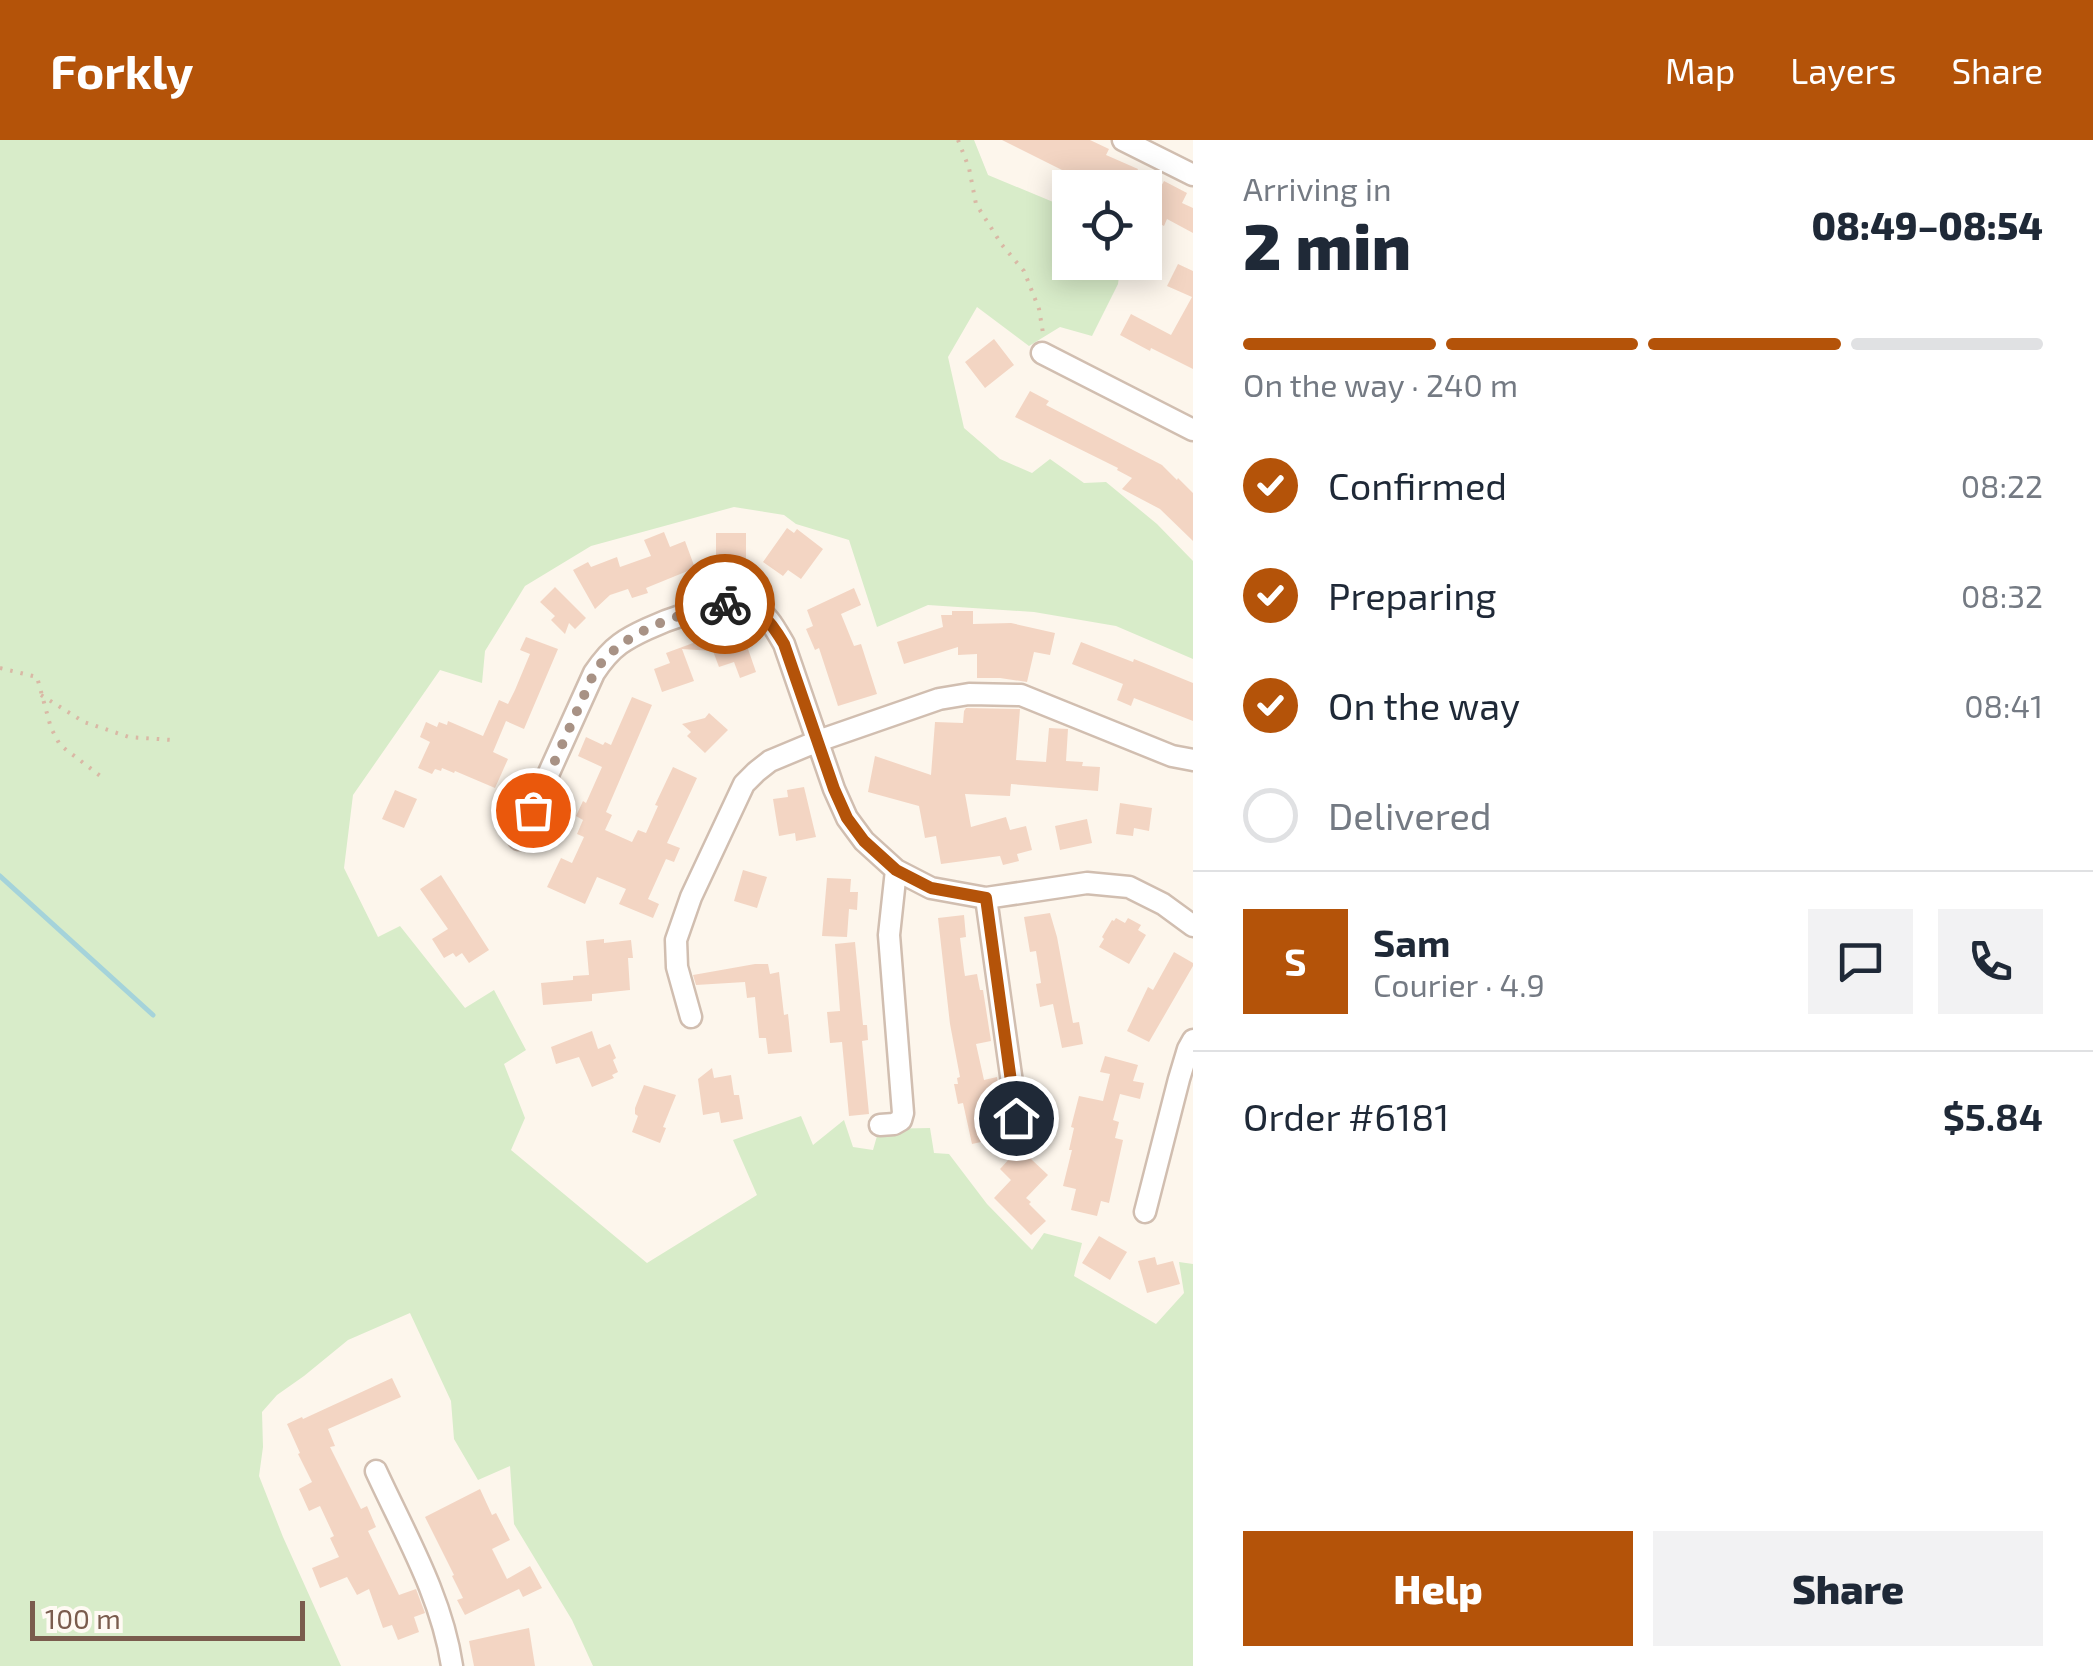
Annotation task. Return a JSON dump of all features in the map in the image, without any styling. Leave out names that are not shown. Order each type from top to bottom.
[{"type":"street","points":[[1123,140],[1193,175]]},
{"type":"street","points":[[1049,357],[1193,430]]},
{"type":"street","points":[[519,839],[604,658],[638,632],[707,608],[739,603],[766,616],[784,644],[847,818],[864,841],[896,870],[931,888],[986,898],[1088,883],[1129,886],[1164,904],[1193,926]]},
{"type":"street","points":[[691,1017],[676,968],[676,940],[691,898],[744,784],[770,761],[939,700],[996,693],[1021,695],[1172,756],[1193,760]]},
{"type":"street","points":[[880,1124],[894,1124],[902,1120],[904,1113],[889,935],[896,870]]},
{"type":"street","points":[[986,898],[1016,1118]]},
{"type":"street","points":[[1145,1212],[1193,1040]]},
{"type":"street","points":[[376,1471],[434,1596],[448,1638],[452,1666]]},
{"type":"path","points":[[958,140],[969,168],[976,204],[1015,264],[1024,271],[1040,309],[1043,333],[1051,342],[1049,357]]},
{"type":"path","points":[[0,668],[37,677],[51,728],[60,745],[103,778]]},
{"type":"path","points":[[41,696],[84,722],[128,736],[172,740]]},
{"type":"green space","points":[[0,140],[974,140],[988,175],[1052,202],[1052,280],[1118,280],[1092,336],[1060,327],[1029,346],[977,307],[948,357],[964,428],[1000,459],[1032,473],[1050,459],[1084,483],[1106,482],[1157,524],[1193,561],[1193,659],[1116,626],[1034,612],[928,605],[877,627],[849,540],[796,524],[784,515],[734,507],[591,546],[525,586],[485,651],[482,683],[440,670],[353,795],[344,868],[378,937],[400,926],[465,1008],[494,990],[526,1050],[504,1064],[525,1118],[511,1150],[647,1263],[757,1195],[733,1140],[801,1116],[813,1145],[844,1120],[853,1147],[873,1150],[879,1129],[930,1128],[934,1153],[949,1154],[987,1204],[1032,1250],[1044,1233],[1082,1243],[1074,1276],[1156,1324],[1184,1293],[1179,1262],[1193,1264],[1193,1666],[593,1666],[572,1620],[514,1524],[510,1466],[478,1480],[454,1439],[451,1401],[410,1313],[348,1340],[277,1395],[262,1412],[259,1476],[341,1666],[0,1666]]},
{"type":"building","points":[[1002,140],[1090,140],[1109,149],[1106,155],[1138,169],[1138,170],[1062,170]]},
{"type":"building","points":[[1164,181],[1187,193],[1182,203],[1193,208],[1193,233],[1167,219],[1162,225]]},
{"type":"building","points":[[1178,264],[1193,271],[1193,369],[1120,335],[1131,314],[1171,335],[1192,297],[1167,286]]},
{"type":"building","points":[[994,339],[1014,365],[985,388],[965,362]]},
{"type":"building","points":[[1030,391],[1049,401],[1046,405],[1162,465],[1178,478],[1193,493],[1193,541],[1160,509],[1122,489],[1132,478],[1118,468],[1015,417]]},
{"type":"building","points":[[787,528],[794,533],[797,529],[823,549],[801,579],[788,570],[783,576],[763,562]]},
{"type":"building","points":[[664,532],[670,547],[685,541],[695,568],[646,588],[648,593],[632,598],[628,589],[610,595],[595,609],[573,570],[588,562],[591,567],[617,557],[620,567],[651,556],[644,540]]},
{"type":"building","points":[[716,533],[746,533],[746,588],[733,588],[732,558],[716,558]]},
{"type":"building","points":[[555,587],[586,618],[575,629],[569,623],[565,634],[551,620],[555,616],[540,602]]},
{"type":"building","points":[[854,588],[861,605],[841,614],[854,646],[861,644],[877,694],[838,706],[819,648],[815,650],[806,629],[813,626],[807,610]]},
{"type":"building","points":[[952,611],[973,611],[973,624],[1011,623],[1055,633],[1050,655],[1034,652],[1027,682],[977,678],[977,654],[958,655],[958,647],[904,664],[897,642],[943,627],[941,615],[952,615]]},
{"type":"building","points":[[738,620],[756,672],[740,678],[734,662],[719,667],[713,651],[682,649],[694,681],[662,692],[654,669],[670,663],[666,653],[723,632],[721,626]]},
{"type":"building","points":[[526,637],[558,649],[524,729],[506,721],[493,752],[508,759],[495,788],[455,771],[442,768],[432,774],[418,768],[430,742],[420,737],[426,722],[437,727],[439,722],[447,725],[448,721],[483,736],[499,700],[508,704],[515,690],[530,654],[520,650]]},
{"type":"building","points":[[1081,642],[1193,683],[1193,721],[1134,698],[1131,706],[1117,700],[1123,684],[1072,664]]},
{"type":"building","points":[[632,697],[652,705],[606,812],[612,815],[605,830],[632,842],[638,830],[646,833],[673,767],[697,778],[667,843],[680,848],[674,862],[666,859],[648,899],[659,904],[653,918],[619,904],[626,889],[597,877],[585,904],[547,887],[561,858],[572,863],[584,837],[577,834],[583,820],[576,816],[602,767],[578,756],[586,737],[611,745]]},
{"type":"building","points":[[966,708],[1020,709],[1016,760],[1046,762],[1049,728],[1068,729],[1066,761],[1100,767],[1098,791],[1011,784],[1010,796],[965,794],[971,827],[1006,817],[1010,830],[1026,826],[1032,850],[1017,854],[1019,861],[1003,865],[1000,856],[941,864],[936,836],[925,838],[919,806],[868,792],[875,756],[931,775],[935,722],[963,723]]},
{"type":"building","points":[[709,713],[728,730],[705,753],[687,736],[691,732],[682,724],[705,718]]},
{"type":"building","points":[[804,787],[816,837],[796,841],[795,833],[779,836],[773,799],[788,797],[787,790]]},
{"type":"building","points":[[395,790],[417,799],[404,828],[382,819]]},
{"type":"building","points":[[1120,803],[1152,808],[1149,831],[1134,828],[1133,836],[1116,834]]},
{"type":"building","points":[[1087,819],[1092,843],[1060,850],[1055,826]]},
{"type":"building","points":[[743,870],[767,877],[757,908],[734,901]]},
{"type":"building","points":[[441,875],[489,950],[469,963],[462,953],[444,958],[432,939],[448,929],[420,889]]},
{"type":"building","points":[[827,878],[851,879],[850,892],[858,892],[857,910],[849,909],[847,937],[822,936]]},
{"type":"building","points":[[1050,913],[1073,1023],[1079,1022],[1083,1044],[1062,1048],[1053,1004],[1040,1007],[1036,951],[1030,952],[1024,917]]},
{"type":"building","points":[[964,915],[966,937],[960,938],[965,976],[977,974],[991,1041],[976,1044],[984,1080],[997,1077],[1003,1120],[995,1122],[999,1138],[972,1144],[963,1103],[958,1104],[954,1084],[958,1084],[960,1077],[938,918]]},
{"type":"building","points":[[1116,918],[1125,923],[1128,918],[1141,925],[1138,930],[1146,935],[1129,964],[1099,947]]},
{"type":"building","points":[[604,939],[604,943],[631,940],[630,990],[592,994],[592,1001],[543,1005],[541,983],[589,975],[586,941]]},
{"type":"building","points":[[855,942],[863,1025],[867,1025],[868,1040],[862,1041],[869,1114],[849,1116],[842,1042],[830,1043],[827,1012],[840,1011],[835,944]]},
{"type":"building","points":[[1174,952],[1193,966],[1149,1042],[1127,1031],[1148,987],[1153,990]]},
{"type":"building","points":[[768,964],[770,974],[779,972],[792,1052],[768,1054],[766,1038],[759,1038],[755,997],[747,998],[745,982],[696,985],[693,975]]},
{"type":"building","points":[[592,1031],[598,1049],[610,1044],[618,1072],[612,1075],[614,1078],[592,1087],[579,1057],[556,1064],[551,1047]]},
{"type":"building","points":[[1105,1056],[1138,1065],[1133,1081],[1144,1083],[1140,1099],[1120,1094],[1113,1120],[1119,1122],[1115,1138],[1123,1140],[1109,1203],[1101,1201],[1097,1216],[1071,1210],[1076,1189],[1063,1186],[1079,1096],[1103,1101],[1110,1074],[1100,1072]]},
{"type":"building","points":[[712,1068],[714,1078],[731,1075],[743,1119],[721,1123],[719,1112],[703,1115],[698,1079]]},
{"type":"building","points":[[644,1085],[676,1095],[660,1143],[632,1132],[638,1116],[635,1108]]},
{"type":"building","points":[[1021,1146],[1048,1175],[1026,1198],[1046,1221],[1031,1235],[994,1198],[1011,1180],[1000,1169]]},
{"type":"building","points":[[1099,1236],[1127,1252],[1110,1280],[1082,1263]]},
{"type":"building","points":[[1155,1257],[1157,1265],[1173,1261],[1180,1284],[1147,1293],[1138,1261]]},
{"type":"building","points":[[392,1378],[401,1397],[328,1429],[335,1446],[330,1447],[361,1509],[367,1506],[376,1527],[368,1531],[399,1595],[416,1589],[425,1613],[414,1617],[419,1632],[398,1640],[392,1625],[383,1628],[369,1589],[357,1595],[347,1577],[320,1588],[312,1568],[339,1557],[320,1506],[309,1511],[299,1489],[312,1482],[287,1424]]},
{"type":"building","points":[[480,1489],[510,1540],[492,1549],[507,1579],[530,1566],[542,1588],[523,1597],[519,1589],[465,1615],[457,1600],[463,1598],[454,1575],[425,1517]]},
{"type":"building","points":[[529,1628],[535,1666],[474,1666],[469,1641]]},
{"type":"waterway","points":[[0,876],[153,1015]]},
{"type":"way so far","points":[[533,810],[604,658],[638,632],[725,604]]},
{"type":"route","points":[[725,604],[755,608],[766,616],[784,644],[834,789],[847,818],[864,841],[896,870],[931,888],[986,898],[1016,1118]]}]
